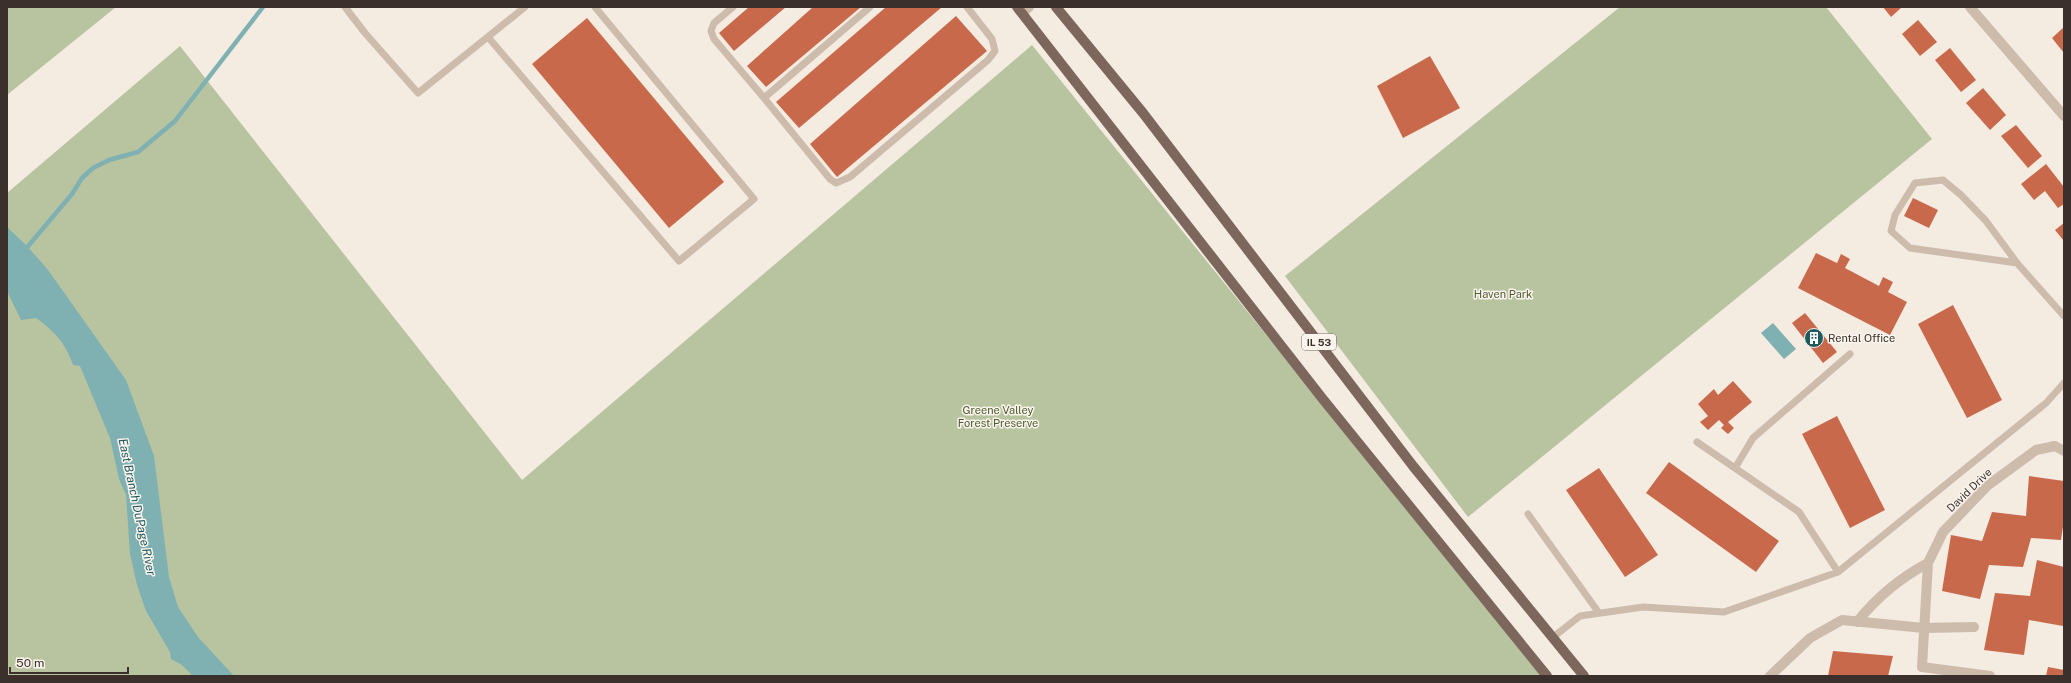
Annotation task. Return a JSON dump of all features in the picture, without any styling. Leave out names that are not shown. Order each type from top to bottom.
[{"type":"main road","name":"IL 53","points":[[1056,7],[1143,113],[1413,466],[1584,676]]},
{"type":"main road","name":"IL 53","points":[[1023,9],[1322,398],[1546,676]]},
{"type":"street","points":[[1970,7],[2064,116]]},
{"type":"street","name":"David Drive","points":[[1990,676],[1922,667],[1928,563],[1943,532],[1987,486],[2036,450],[2055,446],[2064,450]]},
{"type":"street","points":[[1857,622],[1872,603],[1893,585],[1911,572],[1928,563]]},
{"type":"street","points":[[1770,676],[1810,638],[1842,620],[1924,628],[1974,627]]},
{"type":"lane","points":[[345,7],[365,33],[418,93],[525,7]]},
{"type":"lane","points":[[488,37],[679,261],[754,199],[595,7]]},
{"type":"lane","points":[[733,7],[714,23],[711,31],[714,39],[830,179],[836,183],[842,182],[970,75],[995,51],[992,39],[967,7]]},
{"type":"lane","points":[[764,98],[870,7]]},
{"type":"lane","points":[[2017,263],[1910,248],[1891,231],[1895,215],[1915,183],[1943,180],[1961,195],[1986,221],[2017,263],[2064,316]]},
{"type":"lane","points":[[1735,468],[1753,438],[1850,354]]},
{"type":"lane","points":[[1552,638],[1580,616],[1643,607],[1724,612],[1838,572],[2046,403],[2064,383]]},
{"type":"lane","points":[[1697,442],[1799,512],[1838,572]]},
{"type":"lane","points":[[1528,514],[1600,613]]},
{"type":"green space","points":[[7,7],[116,7],[7,95]]},
{"type":"green space","name":"Haven Park","points":[[1620,7],[1826,7],[1932,139],[1468,517],[1285,276]]},
{"type":"green space","name":"Greene Valley Forest Preserve","points":[[1032,45],[1542,676],[7,676],[7,193],[180,46],[522,480]]},
{"type":"water","name":"East Branch DuPage River","points":[[7,227],[27,246],[48,270],[126,380],[154,456],[169,577],[178,607],[198,637],[234,676],[193,676],[182,665],[171,659],[170,652],[146,611],[137,585],[130,554],[126,495],[119,479],[110,438],[80,366],[73,365],[67,350],[59,338],[36,318],[21,320],[7,291]]},
{"type":"water","points":[[1773,323],[1796,349],[1784,359],[1761,333]]},
{"type":"building","points":[[749,7],[786,7],[734,51],[719,33]]},
{"type":"building","points":[[813,7],[861,7],[766,87],[747,66]]},
{"type":"building","points":[[886,7],[942,7],[799,128],[776,102]]},
{"type":"building","points":[[1883,7],[1902,7],[1891,17]]},
{"type":"building","points":[[956,16],[987,51],[837,177],[810,144]]},
{"type":"building","points":[[587,18],[724,182],[669,228],[532,64]]},
{"type":"building","points":[[1918,20],[1937,42],[1920,56],[1902,34]]},
{"type":"building","points":[[2064,27],[2064,53],[2052,38]]},
{"type":"building","points":[[1950,48],[1976,80],[1961,92],[1935,60]]},
{"type":"building","points":[[1430,56],[1460,108],[1403,138],[1377,86]]},
{"type":"building","points":[[1983,88],[2006,115],[1990,130],[1966,103]]},
{"type":"building","points":[[2016,125],[2042,156],[2028,168],[2001,136]]},
{"type":"building","points":[[2046,164],[2064,187],[2064,204],[2058,208],[2045,191],[2034,200],[2021,184]]},
{"type":"building","points":[[1913,198],[1938,210],[1929,228],[1904,216]]},
{"type":"building","points":[[2064,223],[2064,241],[2055,230]]},
{"type":"building","points":[[1816,253],[1837,263],[1841,254],[1850,259],[1845,268],[1879,286],[1883,277],[1893,282],[1888,292],[1907,302],[1890,335],[1798,288]]},
{"type":"building","points":[[1953,305],[2002,400],[1967,418],[1918,324]]},
{"type":"building","name":"Rental Office","points":[[1805,313],[1837,352],[1823,363],[1792,323]]},
{"type":"building","points":[[1733,381],[1752,402],[1728,422],[1734,428],[1728,434],[1721,428],[1724,425],[1719,420],[1708,430],[1700,422],[1708,416],[1698,404],[1714,389],[1718,395]]},
{"type":"building","points":[[1837,416],[1885,510],[1850,528],[1802,434]]},
{"type":"building","points":[[1669,462],[1779,541],[1756,572],[1646,493]]},
{"type":"building","points":[[1599,468],[1658,555],[1625,577],[1566,490]]},
{"type":"building","points":[[2029,476],[2064,481],[2064,520],[2061,540],[2031,538],[2023,567],[1989,565],[1980,599],[1942,591],[1951,535],[1982,541],[1992,512],[2026,516]]},
{"type":"building","points":[[2037,560],[2064,567],[2063,626],[2029,620],[2024,655],[1984,650],[1995,593],[2030,596]]},
{"type":"building","points":[[1833,651],[1893,656],[1888,676],[1828,676]]},
{"type":"building","points":[[2048,667],[2064,670],[2064,676],[2046,676]]},
{"type":"waterway","points":[[24,251],[72,194],[82,178],[93,168],[109,160],[138,152],[175,121],[263,7]]},
{"type":"place","name":"Rental Office","points":[[1814,338]]}]
